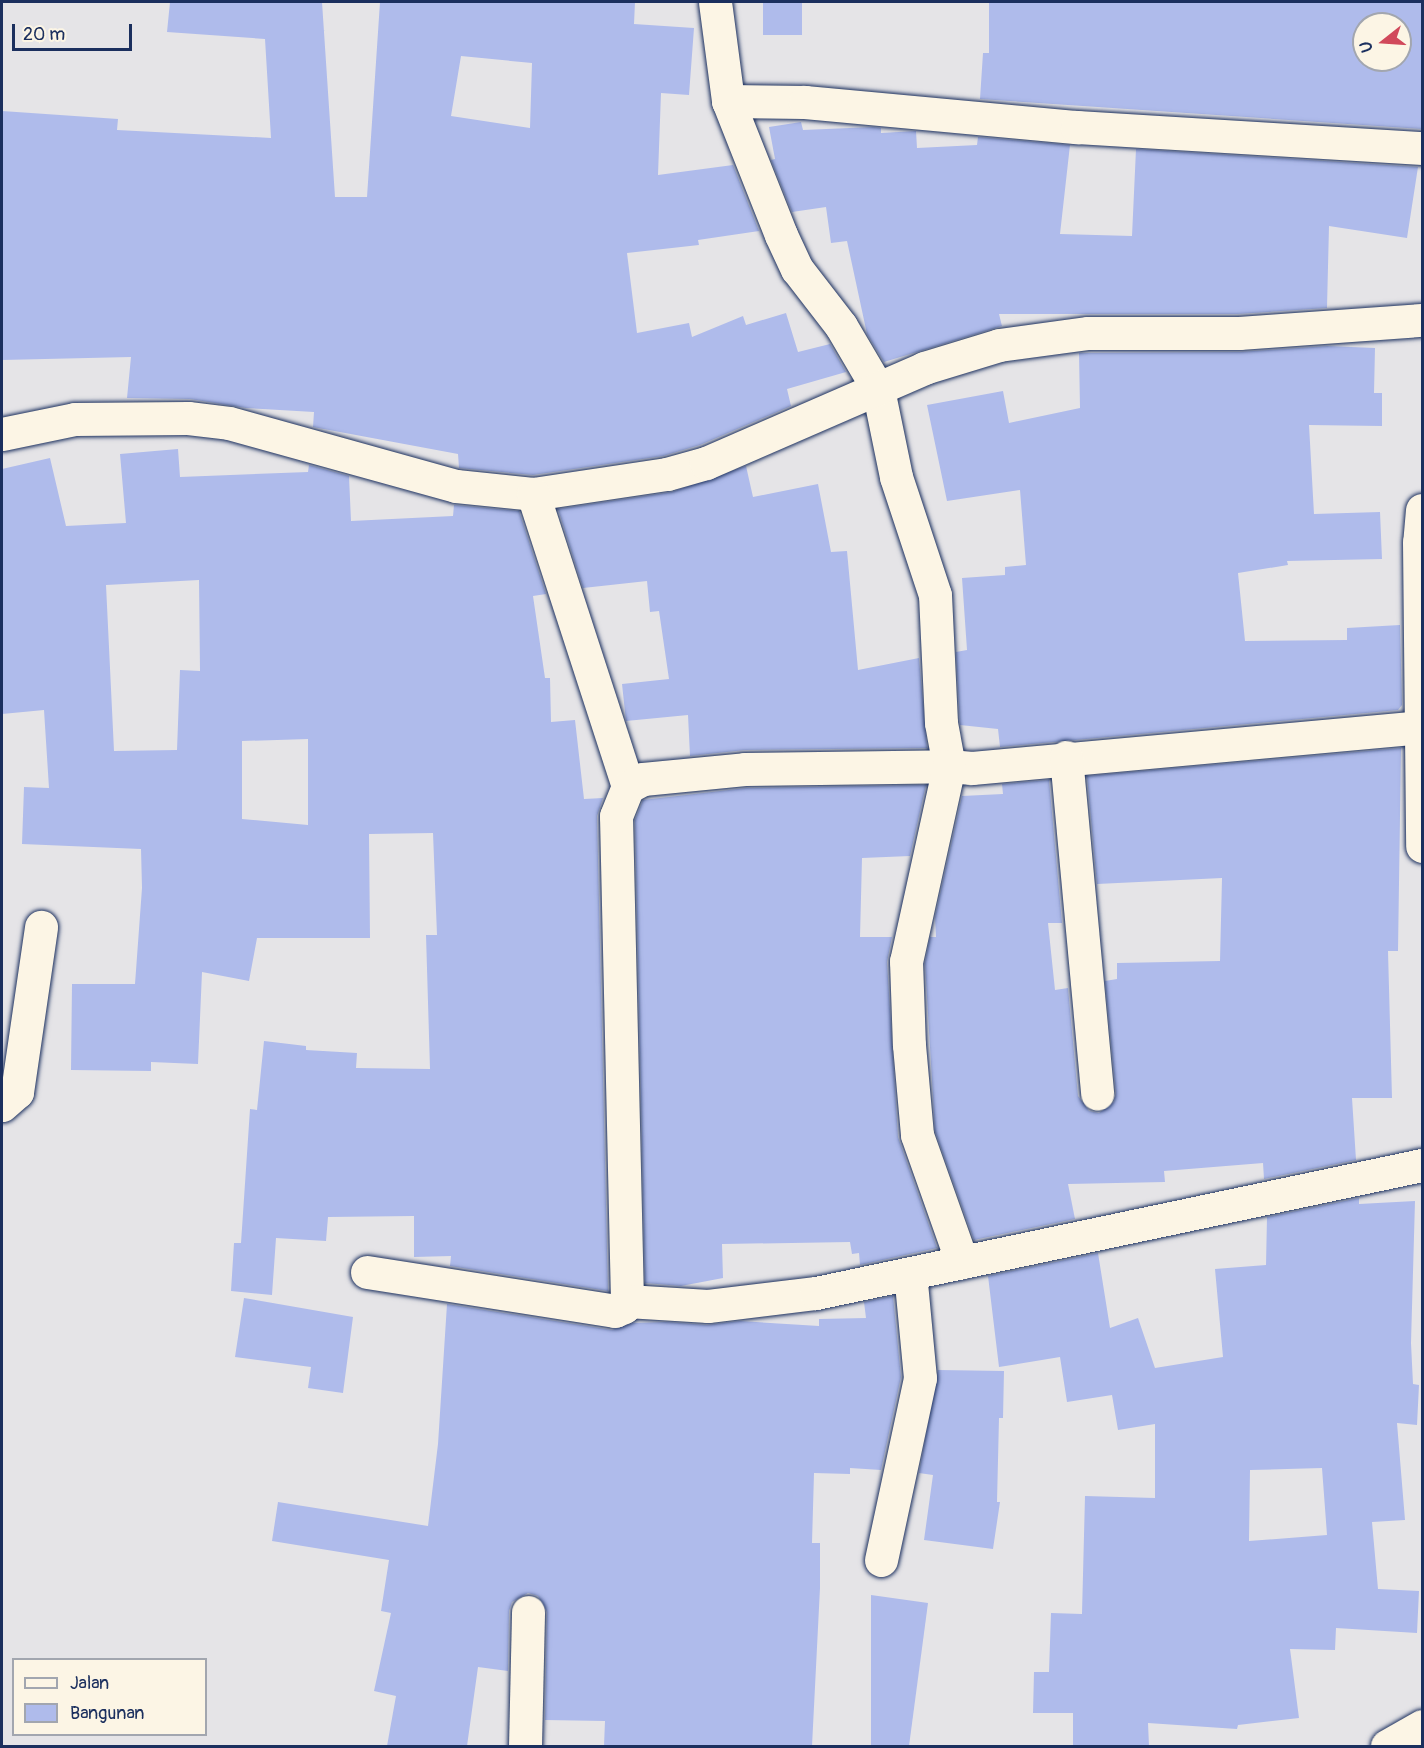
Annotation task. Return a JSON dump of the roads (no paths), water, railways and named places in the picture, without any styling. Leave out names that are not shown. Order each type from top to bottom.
[{"type":"street","points":[[716,2],[728,101],[797,269],[841,326],[878,389],[896,477],[935,595],[941,723],[949,766],[906,961],[908,1035],[917,1135],[962,1262]]},
{"type":"street","points":[[728,101],[814,102],[1077,127],[1422,148]]},
{"type":"street","points":[[2,435],[75,419],[188,418],[229,423],[456,486],[533,494],[686,469],[924,368],[999,345],[1088,333],[1239,333],[1422,320]]},
{"type":"street","points":[[533,494],[628,788]]},
{"type":"street","points":[[1422,510],[1422,846]]},
{"type":"street","points":[[627,1301],[616,816],[628,788],[643,779],[745,770],[949,766],[972,768],[1066,757],[1421,727]]},
{"type":"street","points":[[1066,757],[1097,1094]]},
{"type":"street","points":[[2,1105],[17,1092],[41,927]]},
{"type":"street","points":[[367,1272],[615,1311],[627,1301],[708,1306],[816,1293],[1422,1165]]},
{"type":"street","points":[[880,1560],[920,1378],[910,1273]]},
{"type":"street","points":[[525,1746],[528,1611]]},
{"type":"street","points":[[1387,1746],[1422,1726]]}]
